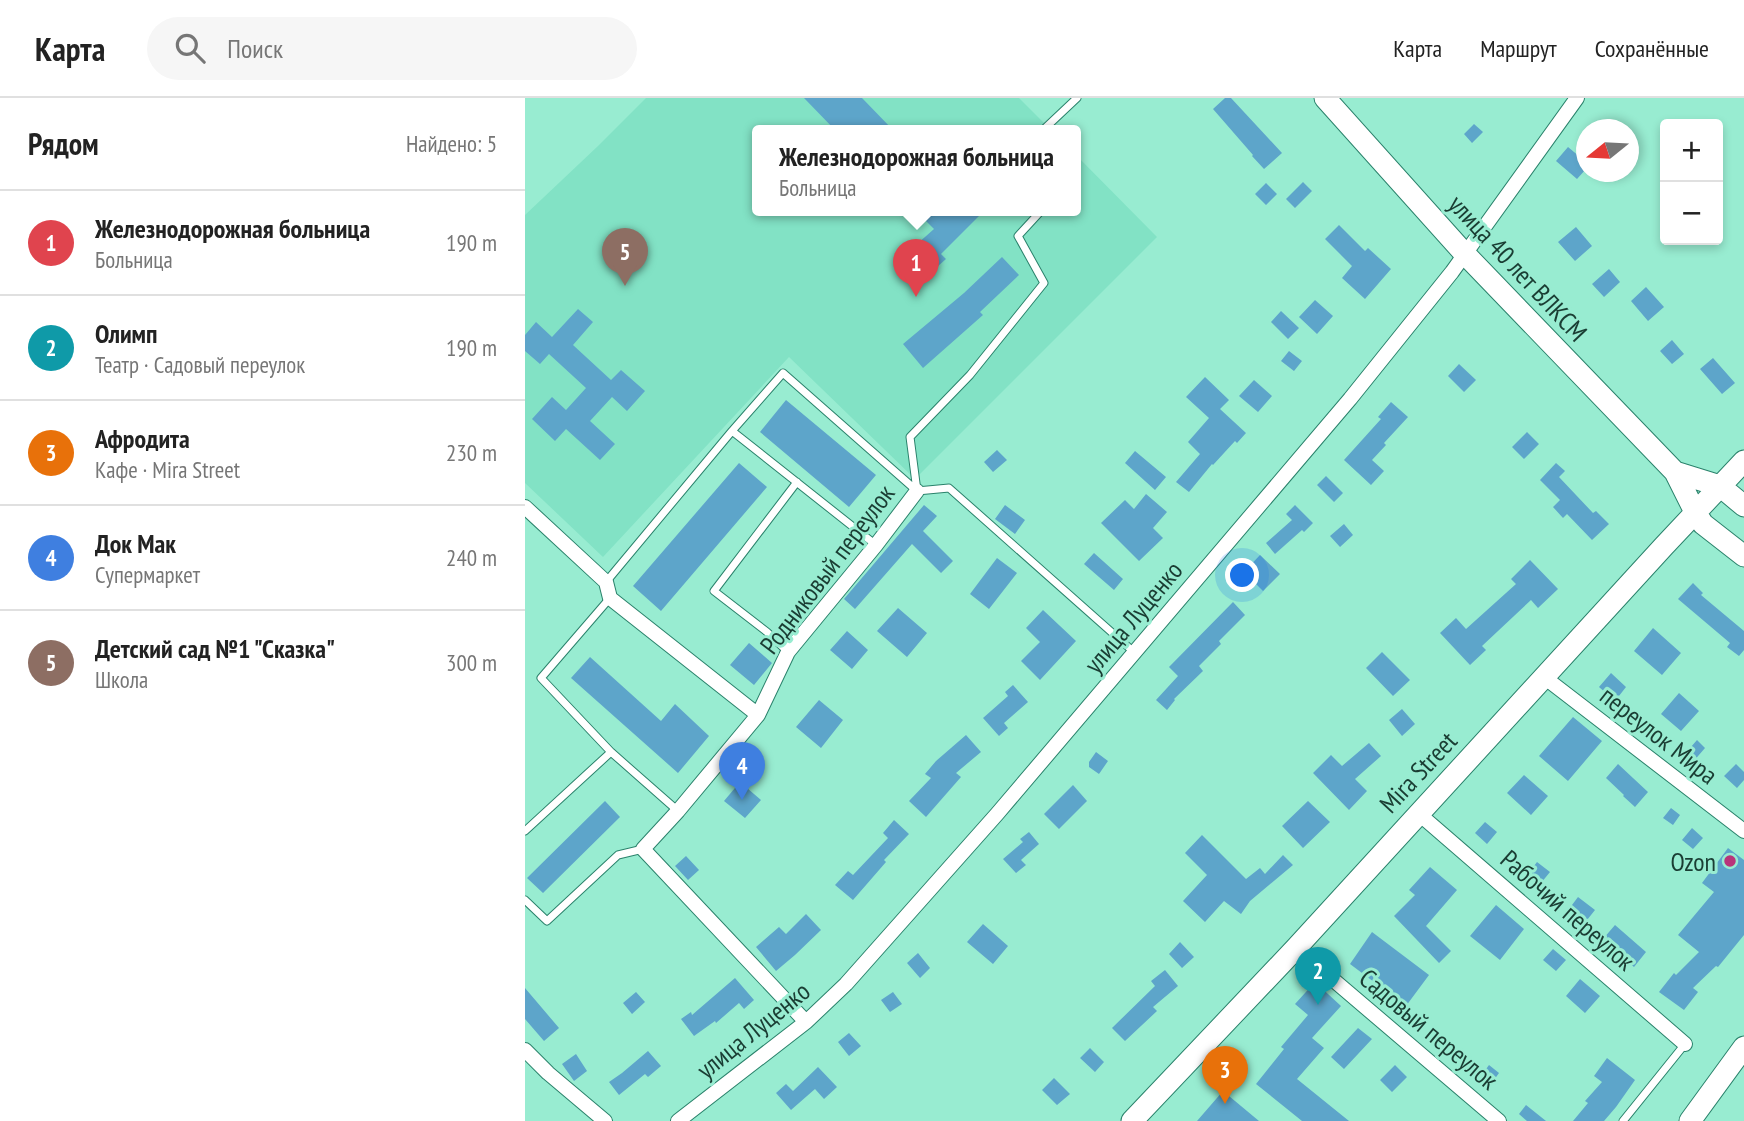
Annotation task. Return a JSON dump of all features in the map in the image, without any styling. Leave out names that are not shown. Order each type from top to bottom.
[{"type":"main road","name":"улица 40 лет ВЛКСМ","points":[[1325,98],[1464,253],[1675,472],[1703,524],[1744,556]]},
{"type":"main road","name":"Mira Street","points":[[1144,1117],[1418,813],[1744,461]]},
{"type":"main road","name":"улица 40 лет ВЛКСМ","points":[[1675,472],[1720,486],[1744,506]]},
{"type":"main road","points":[[1689,1121],[1744,1047]]},
{"type":"street","name":"улица Луценко","points":[[678,1121],[806,1022],[855,974],[997,814],[1350,399],[1452,272],[1577,98]]},
{"type":"street","name":"Родниковый переулок","points":[[643,849],[758,715],[788,652],[917,491]]},
{"type":"street","points":[[525,507],[606,582],[610,598],[758,715]]},
{"type":"street","name":"переулок Мира","points":[[1544,677],[1744,831]]},
{"type":"street","name":"Рабочий переулок","points":[[1418,813],[1685,1044]]},
{"type":"street","points":[[643,849],[806,1022]]},
{"type":"street","name":"Садовый переулок","points":[[1296,948],[1499,1121]]},
{"type":"street","points":[[525,1050],[604,1121]]},
{"type":"lane","points":[[1048,125],[1077,98]]},
{"type":"lane","points":[[917,491],[909,437],[970,375],[1044,283],[1018,236],[1036,216]]},
{"type":"lane","points":[[606,582],[783,373],[917,491],[949,488],[1135,653]]},
{"type":"lane","points":[[732,431],[876,545]]},
{"type":"lane","points":[[788,652],[714,591],[797,482]]},
{"type":"lane","points":[[610,598],[541,678],[611,752],[678,811]]},
{"type":"lane","points":[[525,831],[611,752]]},
{"type":"lane","points":[[525,900],[547,921],[618,855],[643,849]]},
{"type":"lane","points":[[1623,1121],[1685,1044]]},
{"type":"shaded area","points":[[646,98],[1019,98],[1046,125],[752,125],[752,216],[1081,216],[1081,160],[1157,237],[915,479],[789,357],[603,557],[525,483],[525,215]]},
{"type":"building","points":[[804,98],[862,98],[888,125],[830,125]]},
{"type":"building","points":[[1225,98],[1231,98],[1282,153],[1264,169],[1213,109]]},
{"type":"building","points":[[1474,124],[1483,132],[1472,143],[1464,134]]},
{"type":"building","points":[[1568,147],[1576,154],[1576,178],[1556,161]]},
{"type":"building","points":[[1303,182],[1312,191],[1295,208],[1286,199]]},
{"type":"building","points":[[1266,183],[1277,194],[1266,205],[1255,194]]},
{"type":"building","points":[[921,216],[979,216],[941,254],[946,259],[919,283],[899,260],[934,229]]},
{"type":"building","points":[[1339,225],[1365,251],[1368,248],[1391,269],[1365,299],[1342,278],[1352,266],[1325,239]]},
{"type":"building","points":[[1576,227],[1592,246],[1575,261],[1558,242]]},
{"type":"building","points":[[1002,257],[1019,275],[980,312],[983,315],[923,368],[903,344]]},
{"type":"building","points":[[1609,269],[1620,282],[1604,297],[1592,284]]},
{"type":"building","points":[[1646,287],[1664,307],[1648,321],[1631,301]]},
{"type":"building","points":[[1315,300],[1333,316],[1317,334],[1299,317]]},
{"type":"building","points":[[578,309],[593,322],[573,345],[611,380],[621,370],[645,391],[627,411],[612,397],[590,421],[615,444],[600,460],[566,429],[555,441],[532,419],[552,397],[566,410],[586,388],[549,354],[540,364],[525,351],[525,335],[536,322],[552,337]]},
{"type":"building","points":[[1281,311],[1299,328],[1288,339],[1271,322]]},
{"type":"building","points":[[1672,340],[1684,354],[1672,364],[1660,351]]},
{"type":"building","points":[[1289,351],[1302,361],[1294,371],[1281,361]]},
{"type":"building","points":[[1713,358],[1735,383],[1722,394],[1700,369]]},
{"type":"building","points":[[1459,364],[1476,380],[1464,392],[1448,376]]},
{"type":"building","points":[[1205,377],[1229,400],[1220,409],[1246,433],[1212,464],[1189,492],[1176,482],[1200,454],[1188,442],[1209,418],[1186,397]]},
{"type":"building","points":[[1254,380],[1272,396],[1258,412],[1239,396]]},
{"type":"building","points":[[786,400],[876,475],[849,507],[760,432]]},
{"type":"building","points":[[1391,402],[1408,417],[1372,460],[1384,471],[1371,485],[1344,460],[1381,419],[1378,417]]},
{"type":"building","points":[[1527,432],[1539,444],[1524,459],[1512,447]]},
{"type":"building","points":[[997,450],[1007,460],[993,472],[984,462]]},
{"type":"building","points":[[1135,451],[1166,477],[1155,490],[1125,463]]},
{"type":"building","points":[[739,463],[767,487],[661,611],[633,586]]},
{"type":"building","points":[[1556,463],[1565,471],[1559,477],[1593,513],[1596,511],[1609,524],[1592,540],[1567,514],[1563,518],[1553,507],[1560,500],[1540,480]]},
{"type":"building","points":[[1326,476],[1343,493],[1334,502],[1317,485]]},
{"type":"building","points":[[1146,494],[1167,512],[1153,528],[1163,538],[1139,561],[1101,523],[1125,500],[1134,509]]},
{"type":"building","points":[[924,505],[937,516],[923,531],[953,561],[941,573],[912,544],[855,609],[844,599]]},
{"type":"building","points":[[1005,505],[1025,520],[1015,534],[995,519]]},
{"type":"building","points":[[1295,505],[1313,523],[1275,554],[1266,543],[1292,520],[1286,514]]},
{"type":"building","points":[[1344,524],[1353,535],[1340,547],[1330,536]]},
{"type":"building","points":[[1094,553],[1123,579],[1114,590],[1084,564]]},
{"type":"building","points":[[1260,555],[1280,574],[1263,591],[1244,572]]},
{"type":"building","points":[[997,558],[1017,573],[989,609],[970,594]]},
{"type":"building","points":[[1530,560],[1558,589],[1538,608],[1531,600],[1482,646],[1486,650],[1470,665],[1440,633],[1456,618],[1466,629],[1516,584],[1511,579]]},
{"type":"building","points":[[1693,583],[1703,593],[1701,595],[1744,631],[1744,650],[1739,656],[1727,647],[1730,643],[1678,599]]},
{"type":"building","points":[[1233,602],[1245,615],[1219,641],[1221,644],[1199,666],[1203,671],[1174,699],[1167,710],[1156,700],[1178,676],[1169,667]]},
{"type":"building","points":[[898,608],[927,633],[907,657],[877,631]]},
{"type":"building","points":[[1043,610],[1076,641],[1040,680],[1021,661],[1040,642],[1026,628]]},
{"type":"building","points":[[1653,628],[1681,653],[1662,675],[1634,651]]},
{"type":"building","points":[[847,631],[868,650],[852,669],[830,650]]},
{"type":"building","points":[[749,643],[772,663],[754,685],[730,665]]},
{"type":"building","points":[[1382,652],[1410,680],[1393,696],[1366,668]]},
{"type":"building","points":[[590,657],[661,721],[675,704],[709,736],[678,773],[571,678]]},
{"type":"building","points":[[1611,673],[1626,687],[1615,701],[1599,687]]},
{"type":"building","points":[[1013,685],[1028,702],[1004,723],[1008,728],[999,736],[983,718],[1008,696],[1005,692]]},
{"type":"building","points":[[1679,693],[1699,711],[1681,731],[1661,714]]},
{"type":"building","points":[[819,700],[843,720],[821,748],[796,727]]},
{"type":"building","points":[[1402,709],[1415,724],[1402,736],[1389,720]]},
{"type":"building","points":[[1573,717],[1602,741],[1568,781],[1539,756]]},
{"type":"building","points":[[966,735],[981,752],[956,773],[961,777],[926,817],[909,801],[931,778],[925,774],[936,761]]},
{"type":"building","points":[[1697,740],[1705,748],[1692,763],[1684,755]]},
{"type":"building","points":[[1369,743],[1381,756],[1355,779],[1367,791],[1349,810],[1313,773],[1331,755],[1342,766]]},
{"type":"building","points":[[1096,752],[1108,761],[1099,774],[1089,767],[1089,762]]},
{"type":"building","points":[[1618,764],[1648,792],[1635,807],[1606,778]]},
{"type":"building","points":[[1736,764],[1744,772],[1744,780],[1737,788],[1724,776]]},
{"type":"building","points":[[1524,775],[1548,796],[1531,815],[1507,793]]},
{"type":"building","points":[[740,782],[761,800],[745,818],[724,801]]},
{"type":"building","points":[[1073,785],[1087,801],[1059,829],[1044,814]]},
{"type":"building","points":[[605,801],[620,817],[543,893],[527,878]]},
{"type":"building","points":[[1308,801],[1330,822],[1303,848],[1282,826]]},
{"type":"building","points":[[1671,808],[1680,815],[1673,825],[1663,818]]},
{"type":"building","points":[[894,820],[909,834],[884,860],[886,862],[853,900],[835,885],[848,871],[853,875],[888,838],[883,833]]},
{"type":"building","points":[[1485,822],[1497,832],[1487,844],[1475,833]]},
{"type":"building","points":[[1692,828],[1703,838],[1693,849],[1682,840]]},
{"type":"building","points":[[1029,832],[1039,844],[1021,860],[1026,865],[1016,873],[1003,859],[1023,842],[1020,839]]},
{"type":"building","points":[[1202,835],[1246,879],[1260,868],[1265,874],[1283,855],[1293,865],[1250,901],[1241,914],[1224,901],[1205,922],[1183,901],[1207,875],[1185,853]]},
{"type":"building","points":[[1728,848],[1744,860],[1744,935],[1718,967],[1693,988],[1698,992],[1684,1010],[1659,992],[1674,973],[1676,975],[1699,952],[1678,935],[1714,892],[1702,883]]},
{"type":"building","points":[[686,856],[699,870],[688,880],[675,866]]},
{"type":"building","points":[[1537,862],[1550,872],[1541,883],[1528,874]]},
{"type":"building","points":[[1430,867],[1457,890],[1426,926],[1451,951],[1439,963],[1394,916],[1415,895],[1409,890]]},
{"type":"building","points":[[1578,897],[1595,910],[1583,925],[1566,913]]},
{"type":"building","points":[[1496,905],[1524,929],[1500,960],[1470,936]]},
{"type":"building","points":[[806,914],[821,930],[776,971],[756,947],[779,927],[786,934]]},
{"type":"building","points":[[983,924],[1008,946],[993,964],[967,942]]},
{"type":"building","points":[[1615,925],[1646,952],[1634,967],[1603,939]]},
{"type":"building","points":[[1372,932],[1429,975],[1406,1006],[1350,964]]},
{"type":"building","points":[[1180,942],[1194,957],[1182,968],[1169,954]]},
{"type":"building","points":[[1553,949],[1566,960],[1556,971],[1543,960]]},
{"type":"building","points":[[918,953],[930,968],[920,978],[907,963]]},
{"type":"building","points":[[1165,970],[1178,986],[1153,1007],[1157,1011],[1125,1041],[1112,1028],[1155,986],[1151,981]]},
{"type":"building","points":[[735,978],[754,1000],[744,1009],[739,1003],[716,1023],[715,1021],[694,1036],[681,1019],[691,1012],[692,1015]]},
{"type":"building","points":[[1580,979],[1600,996],[1585,1013],[1566,996]]},
{"type":"building","points":[[1315,982],[1341,1006],[1312,1038],[1324,1048],[1297,1079],[1349,1121],[1302,1121],[1256,1084],[1284,1049],[1281,1047],[1308,1015],[1295,1004]]},
{"type":"building","points":[[525,988],[559,1028],[544,1041],[525,1019]]},
{"type":"building","points":[[636,992],[645,1002],[632,1014],[623,1003]]},
{"type":"building","points":[[893,992],[902,1004],[890,1012],[881,1000]]},
{"type":"building","points":[[1358,1028],[1372,1039],[1344,1069],[1331,1057]]},
{"type":"building","points":[[849,1033],[861,1046],[849,1056],[838,1042]]},
{"type":"building","points":[[1090,1048],[1104,1062],[1095,1072],[1080,1058]]},
{"type":"building","points":[[648,1051],[661,1066],[648,1077],[645,1074],[619,1095],[609,1082]]},
{"type":"building","points":[[576,1054],[587,1071],[574,1081],[562,1064]]},
{"type":"building","points":[[1607,1058],[1635,1080],[1604,1121],[1573,1121],[1588,1103],[1585,1101],[1602,1082],[1594,1076]]},
{"type":"building","points":[[1395,1065],[1407,1077],[1392,1092],[1380,1080]]},
{"type":"building","points":[[1489,1065],[1499,1073],[1489,1087],[1478,1080]]},
{"type":"building","points":[[818,1067],[837,1087],[824,1099],[815,1089],[791,1110],[776,1093],[786,1084],[793,1091]]},
{"type":"building","points":[[1054,1078],[1070,1094],[1057,1105],[1042,1090]]},
{"type":"building","points":[[1223,1091],[1259,1121],[1197,1121]]},
{"type":"building","points":[[1526,1105],[1546,1121],[1527,1121],[1519,1114]]},
{"type":"place","name":"Детский сад №1 \"Сказка\"","points":[[625,286]]},
{"type":"place","name":"Железнодорожная больница","points":[[916,297]]},
{"type":"place","name":"Док Мак","points":[[742,800]]},
{"type":"place","name":"Ozon","points":[[1730,861]]},
{"type":"place","name":"Олимп","points":[[1318,1005]]},
{"type":"place","name":"Афродита","points":[[1225,1104]]}]
